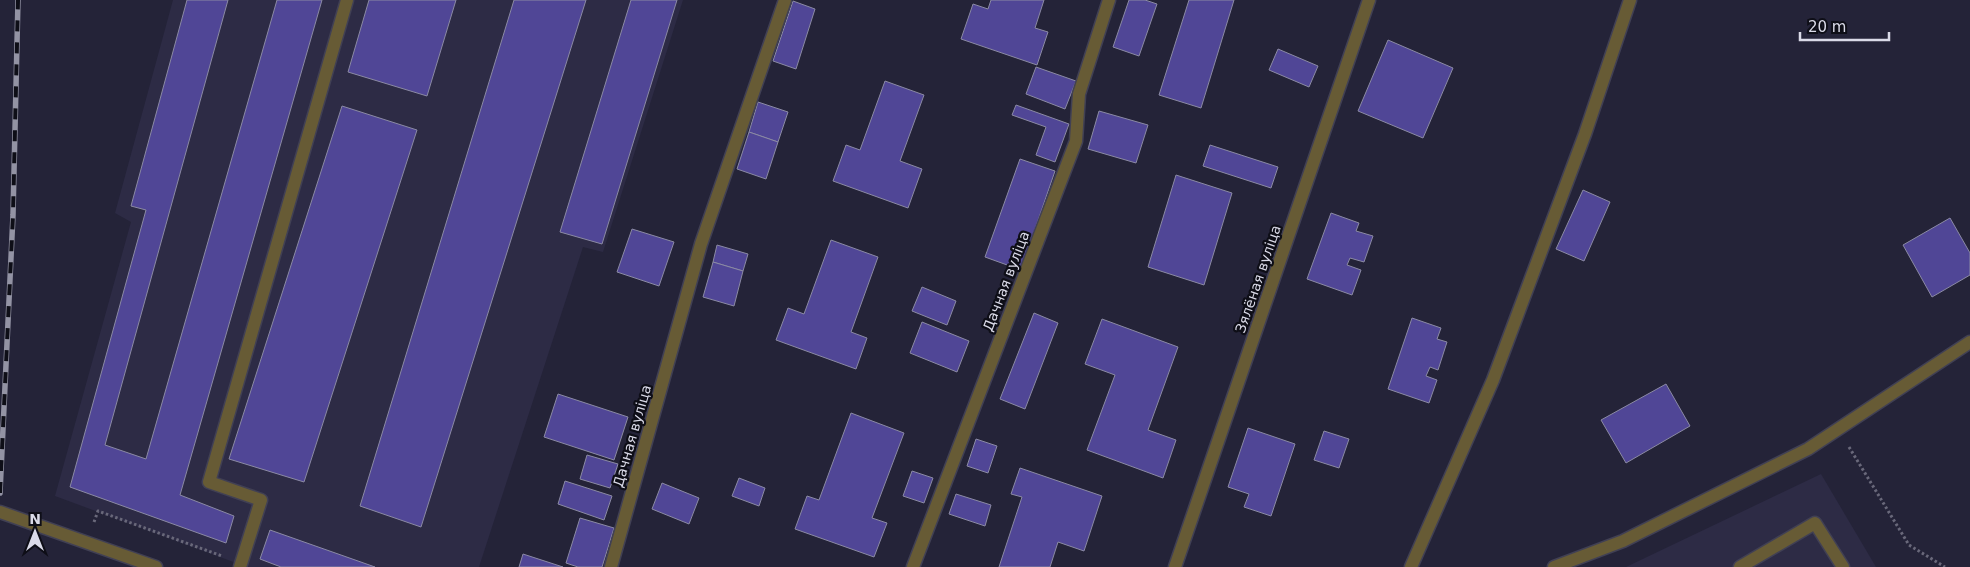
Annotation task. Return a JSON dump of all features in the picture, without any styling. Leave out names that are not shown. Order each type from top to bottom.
[{"type":"street","points":[[240,565],[261,500],[209,482],[347,0]]},
{"type":"street","name":"Дачная вуліца","points":[[611,567],[701,244],[785,0]]},
{"type":"street","name":"Дачная вуліца","points":[[913,567],[1076,141],[1079,94],[1109,0]]},
{"type":"street","name":"Зялёная вуліца","points":[[1175,567],[1369,0]]},
{"type":"street","points":[[1412,567],[1493,380],[1585,134],[1630,0]]},
{"type":"street","points":[[1554,567],[1623,541],[1808,449],[1970,342]]},
{"type":"street","points":[[0,512],[156,567]]},
{"type":"street","points":[[1740,567],[1815,523],[1843,567]]},
{"type":"path","points":[[1838,429],[1909,546],[1945,567]]},
{"type":"path","points":[[85,542],[98,511],[240,565]]},
{"type":"shaded area","points":[[173,0],[683,0],[603,252],[583,247],[479,567],[247,567],[55,496],[131,222],[115,213]]},
{"type":"shaded area","points":[[1821,474],[1876,567],[1626,567]]},
{"type":"building","points":[[187,0],[228,0],[105,445],[146,459],[277,0],[322,0],[180,495],[234,516],[226,543],[70,487],[146,210],[131,206]]},
{"type":"building","points":[[369,0],[456,0],[427,96],[348,72]]},
{"type":"building","points":[[514,0],[586,0],[421,527],[360,506]]},
{"type":"building","points":[[631,0],[677,0],[602,244],[560,232]]},
{"type":"building","points":[[991,0],[1044,0],[1035,28],[1048,32],[1037,65],[961,39],[973,4],[988,9]]},
{"type":"building","points":[[1129,0],[1145,0],[1157,4],[1139,56],[1113,47]]},
{"type":"building","points":[[1189,0],[1234,0],[1201,108],[1159,95]]},
{"type":"building","points":[[793,1],[815,9],[796,69],[773,61]]},
{"type":"building","points":[[1388,40],[1453,68],[1423,138],[1358,111]]},
{"type":"building","points":[[1278,49],[1318,66],[1309,87],[1269,70]]},
{"type":"building","points":[[1036,67],[1076,81],[1065,109],[1026,94]]},
{"type":"building","points":[[885,81],[924,95],[900,161],[922,169],[908,208],[833,181],[846,145],[860,150]]},
{"type":"building","points":[[758,102],[788,112],[778,142],[749,132]]},
{"type":"building","points":[[1016,105],[1069,124],[1055,162],[1036,155],[1046,127],[1012,115]]},
{"type":"building","points":[[342,106],[417,130],[304,482],[229,459]]},
{"type":"building","points":[[1099,111],[1148,125],[1136,163],[1088,149]]},
{"type":"building","points":[[749,132],[778,142],[766,179],[737,169]]},
{"type":"building","points":[[1210,145],[1278,167],[1271,188],[1203,166]]},
{"type":"building","points":[[1020,159],[1055,171],[1021,270],[985,257]]},
{"type":"building","points":[[1176,175],[1232,193],[1204,285],[1148,267]]},
{"type":"building","points":[[1583,190],[1610,202],[1584,261],[1556,249]]},
{"type":"building","points":[[1331,213],[1359,223],[1356,231],[1373,236],[1364,262],[1350,258],[1347,265],[1361,270],[1352,295],[1307,279]]},
{"type":"building","points":[[1950,218],[1970,253],[1970,275],[1932,297],[1903,245]]},
{"type":"building","points":[[632,229],[674,242],[659,286],[617,272]]},
{"type":"building","points":[[831,240],[878,257],[851,332],[867,338],[856,369],[776,340],[788,308],[804,314]]},
{"type":"building","points":[[717,245],[748,254],[743,271],[713,262]]},
{"type":"building","points":[[713,262],[743,271],[734,306],[703,297]]},
{"type":"building","points":[[922,287],[956,301],[947,325],[912,311]]},
{"type":"building","points":[[1034,313],[1058,323],[1025,409],[1000,399]]},
{"type":"building","points":[[1412,318],[1441,328],[1437,339],[1447,342],[1438,370],[1430,367],[1426,376],[1437,380],[1429,403],[1388,389]]},
{"type":"building","points":[[1102,319],[1178,347],[1148,430],[1176,440],[1163,478],[1087,450],[1115,375],[1085,364]]},
{"type":"building","points":[[922,322],[969,341],[957,372],[910,353]]},
{"type":"building","points":[[1666,384],[1690,426],[1626,463],[1601,420]]},
{"type":"building","points":[[558,394],[628,417],[614,460],[544,437]]},
{"type":"building","points":[[851,413],[904,433],[872,518],[887,523],[874,557],[795,529],[807,496],[819,500]]},
{"type":"building","points":[[1248,428],[1295,444],[1271,516],[1244,507],[1249,494],[1228,487]]},
{"type":"building","points":[[1324,431],[1349,439],[1339,468],[1314,460]]},
{"type":"building","points":[[976,439],[997,446],[988,473],[967,466]]},
{"type":"building","points":[[587,455],[618,464],[610,488],[580,479]]},
{"type":"building","points":[[1020,468],[1102,496],[1084,551],[1058,542],[1050,567],[999,567],[1022,497],[1011,494]]},
{"type":"building","points":[[912,471],[933,478],[924,503],[903,496]]},
{"type":"building","points":[[739,478],[765,488],[759,506],[732,496]]},
{"type":"building","points":[[565,481],[612,496],[604,520],[558,504]]},
{"type":"building","points":[[662,483],[699,498],[689,524],[652,509]]},
{"type":"building","points":[[956,494],[991,505],[985,526],[949,514]]},
{"type":"building","points":[[580,518],[614,528],[602,567],[578,567],[566,563]]},
{"type":"building","points":[[270,530],[375,567],[281,567],[260,559]]},
{"type":"building","points":[[523,554],[563,567],[519,567]]},
{"type":"railway","points":[[0,493],[13,215],[18,0]]}]
